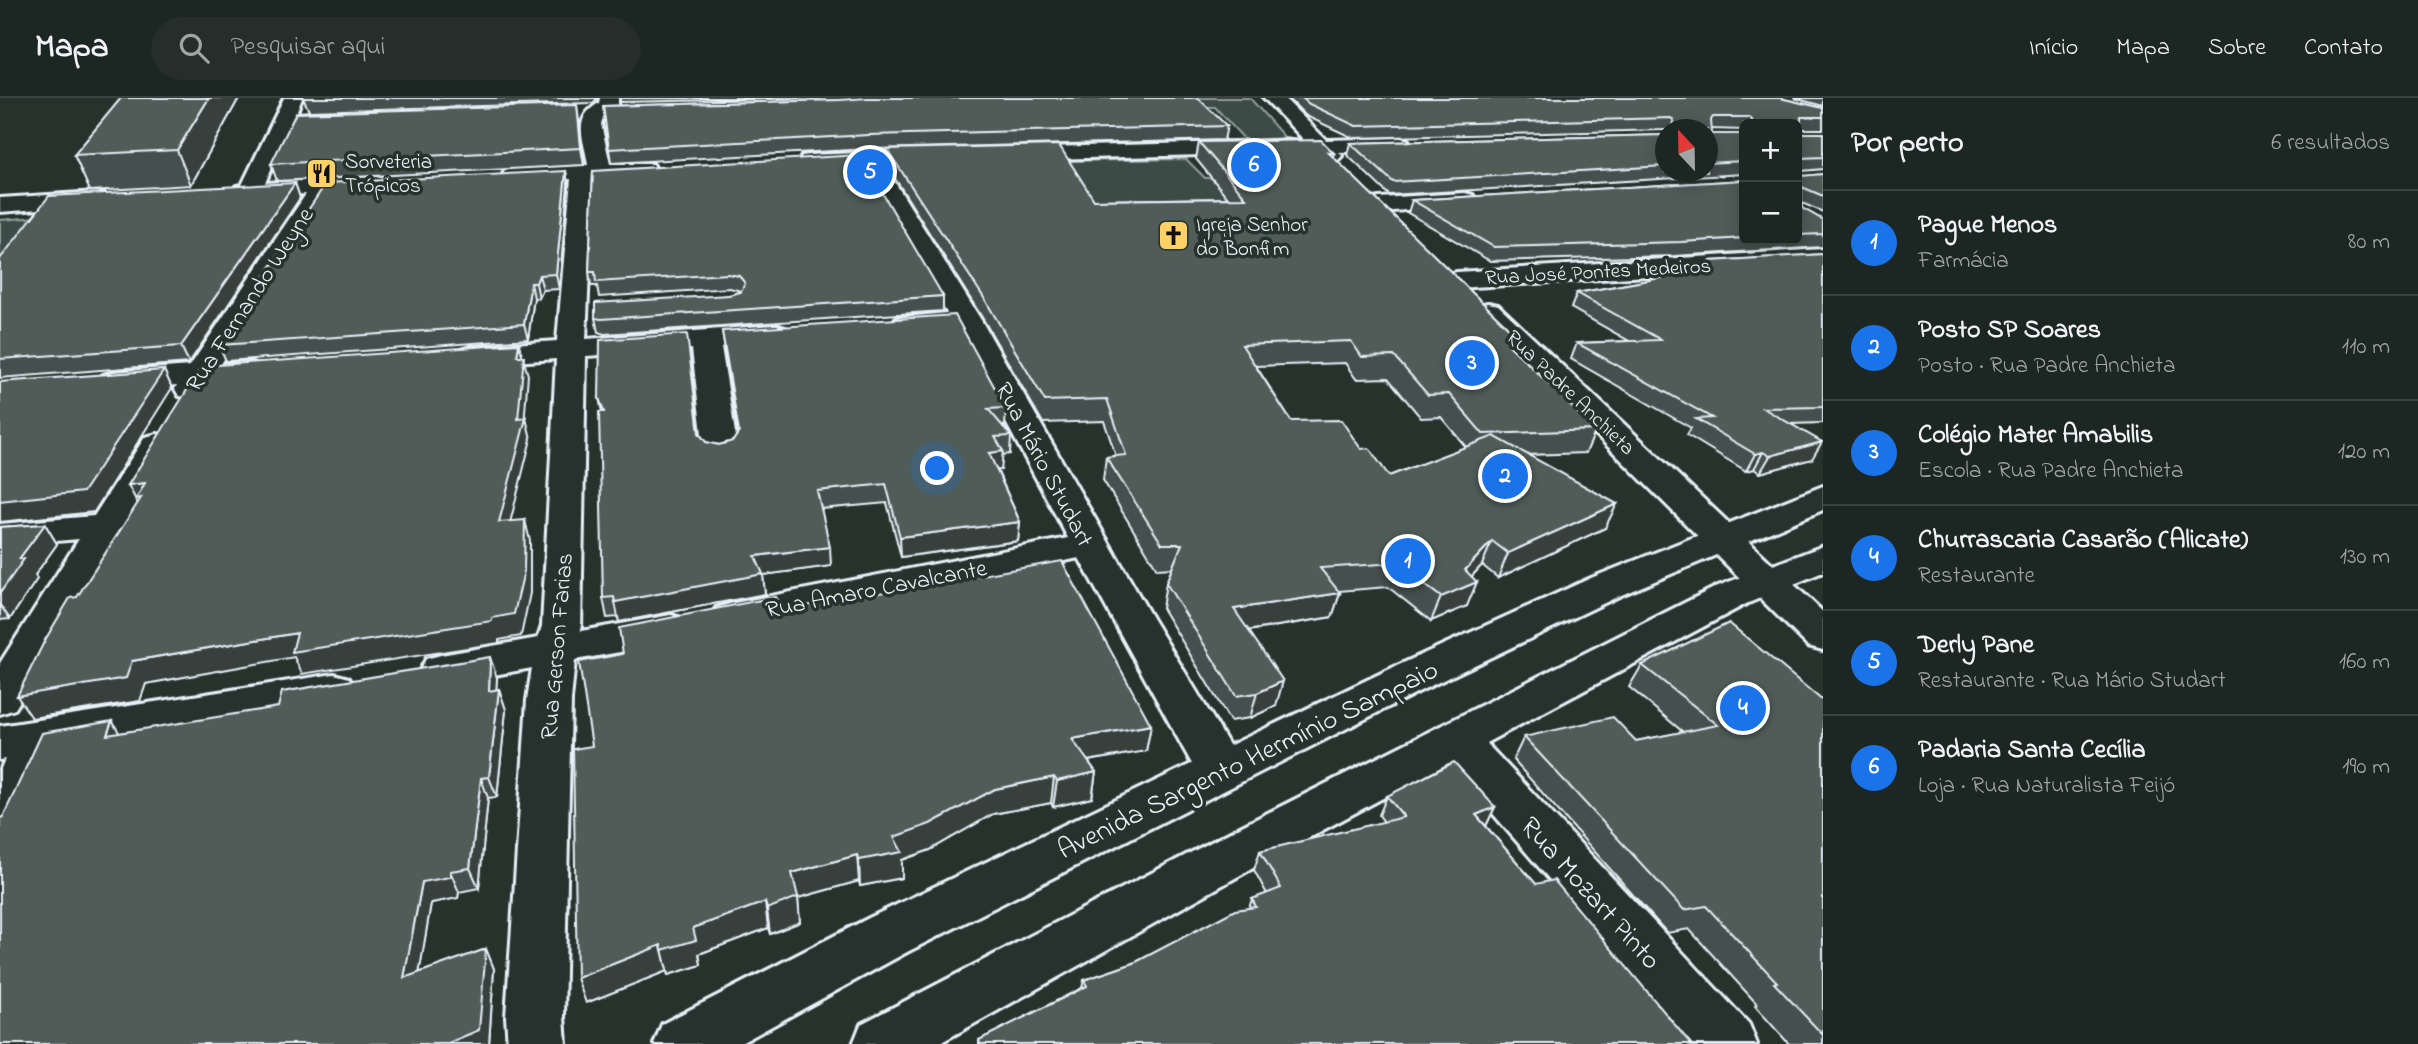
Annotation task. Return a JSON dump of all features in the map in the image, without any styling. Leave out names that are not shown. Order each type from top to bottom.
[{"type":"street","points":[[251,190],[293,98]]},
{"type":"street","points":[[1273,98],[1408,233]]},
{"type":"street","points":[[573,111],[604,104],[626,110]]},
{"type":"street","points":[[595,172],[599,165],[591,124],[594,114],[604,104]]},
{"type":"street","points":[[285,120],[368,116]]},
{"type":"street","points":[[991,155],[1416,144]]},
{"type":"street","points":[[787,162],[964,155]]},
{"type":"street","name":"Rua Mário Studart","points":[[869,158],[967,320],[1089,545],[1220,771]]},
{"type":"street","points":[[486,178],[663,168]]},
{"type":"street","name":"Rua Gerson Farias","points":[[537,1044],[535,1017],[548,714],[555,652],[562,626],[572,349],[584,308],[582,178],[595,172]]},
{"type":"street","points":[[226,192],[391,183]]},
{"type":"street","name":"Rua Fernando Weyne","points":[[0,698],[199,375],[323,187]]},
{"type":"street","points":[[1362,187],[1486,198]]},
{"type":"street","points":[[0,205],[124,197]]},
{"type":"street","name":"Rua José Pontes Medeiros","points":[[1447,270],[1823,257]]},
{"type":"street","name":"Rua Padre Anchieta","points":[[1447,270],[1823,636]]},
{"type":"street","points":[[872,327],[967,320]]},
{"type":"street","points":[[440,358],[802,332]]},
{"type":"street","points":[[705,339],[721,451]]},
{"type":"street","points":[[81,383],[280,369]]},
{"type":"street","name":"Avenida Sargento Hermínio Sampaio","points":[[683,1044],[888,935],[1220,771],[1605,587],[1823,497]]},
{"type":"street","points":[[0,535],[108,526]]},
{"type":"street","name":"Rua Amaro Cavalcante","points":[[405,677],[555,652],[1089,545]]},
{"type":"street","points":[[907,1037],[1260,840],[1732,595],[1823,558]]},
{"type":"street","points":[[0,823],[19,741],[365,683]]},
{"type":"street","name":"Rua Mozart Pinto","points":[[1456,740],[1728,1044]]},
{"type":"shaded area","points":[[1157,98],[1250,98],[1286,139],[1245,140],[1215,107],[1161,107]]},
{"type":"shaded area","points":[[1186,159],[1205,178],[1317,174],[1351,208],[1084,212],[1064,161]]},
{"type":"shaded area","points":[[51,216],[0,286],[0,220]]},
{"type":"building","points":[[121,98],[209,98],[177,150],[74,155]]},
{"type":"building","points":[[867,98],[1198,98],[1227,126],[869,135],[609,149],[603,106]]},
{"type":"building","points":[[1302,98],[1780,98],[1823,108],[1823,117],[1713,117],[1356,126],[1309,104]]},
{"type":"building","points":[[577,105],[581,148],[271,164],[296,113]]},
{"type":"building","points":[[1802,133],[1823,133],[1823,157],[1802,158]]},
{"type":"building","points":[[1718,134],[1739,134],[1739,161],[1718,162]]},
{"type":"building","points":[[1655,135],[1655,167],[1393,182],[1350,143]]},
{"type":"building","points":[[1321,140],[1334,153],[1328,152],[1526,345],[1510,346],[1596,430],[1483,434],[1449,394],[1428,395],[1394,356],[1362,357],[1351,341],[1242,345],[1291,421],[1341,420],[1361,449],[1369,448],[1389,476],[1494,436],[1617,504],[1508,553],[1492,541],[1465,570],[1477,582],[1441,597],[1396,563],[1320,568],[1340,593],[1234,609],[1283,681],[1257,693],[1236,696],[1166,583],[1182,544],[1162,544],[1106,457],[1126,455],[1107,399],[1045,401],[984,298],[887,149],[1059,145],[1094,200],[1246,198],[1199,142]]},
{"type":"building","points":[[860,155],[943,296],[595,318],[595,303],[729,295],[741,292],[745,283],[739,276],[728,274],[596,282],[595,272],[589,272],[593,171]]},
{"type":"building","points":[[566,171],[556,274],[539,275],[536,283],[531,283],[524,324],[219,345],[326,183]]},
{"type":"building","points":[[1823,174],[1823,196],[1802,187],[1802,176]]},
{"type":"building","points":[[1739,180],[1739,238],[1494,247],[1412,200],[1718,182]]},
{"type":"building","points":[[295,183],[181,346],[0,359],[0,259],[49,196]]},
{"type":"building","points":[[1802,208],[1823,220],[1823,234],[1802,235]]},
{"type":"building","points":[[1823,254],[1823,407],[1763,408],[1822,442],[1770,456],[1763,452],[1755,454],[1696,419],[1712,418],[1577,343],[1661,340],[1577,293],[1711,269],[1710,261]]},
{"type":"building","points":[[955,315],[1006,408],[988,409],[1011,436],[995,437],[1003,451],[989,453],[1020,522],[900,537],[886,484],[817,491],[830,547],[755,556],[763,574],[615,602],[614,597],[603,598],[599,412],[604,412],[599,398],[600,340],[687,334],[699,433],[706,442],[719,445],[733,441],[739,432],[722,331]]},
{"type":"building","points":[[519,344],[517,356],[524,356],[518,419],[526,418],[499,522],[525,520],[524,571],[514,614],[492,618],[492,621],[292,652],[297,633],[132,661],[126,678],[17,696],[70,598],[77,597],[141,498],[136,499],[145,483],[128,485],[202,366]]},
{"type":"building","points":[[164,370],[83,492],[0,501],[0,382]]},
{"type":"building","points":[[45,524],[19,559],[24,559],[0,593],[0,527]]},
{"type":"building","points":[[1062,561],[1151,725],[1072,739],[1096,772],[1057,781],[1054,777],[995,789],[930,824],[894,837],[902,852],[859,860],[857,855],[792,873],[798,897],[767,909],[765,902],[693,928],[696,940],[662,950],[661,945],[577,978],[573,749],[592,746],[579,662],[623,654],[619,628],[776,597],[782,610]]},
{"type":"building","points":[[1729,623],[1823,701],[1823,1035],[1706,906],[1684,910],[1524,737],[1613,717],[1636,741],[1718,725],[1642,665]]},
{"type":"building","points":[[490,657],[489,691],[499,689],[489,777],[481,778],[470,868],[450,871],[450,877],[422,882],[404,978],[486,949],[479,1030],[446,1044],[0,1044],[0,818],[3,817],[42,733],[112,721],[107,735],[278,707],[282,692]]},
{"type":"building","points":[[1454,762],[1495,807],[1476,815],[1536,884],[1554,880],[1691,1044],[980,1044],[979,1040],[1087,986],[1084,980],[1134,963],[1235,910],[1256,907],[1252,899],[1281,888],[1260,851],[1404,817],[1387,796]]},
{"type":"place","name":"Padaria Santa Cecília","points":[[1254,165]]},
{"type":"place","name":"Derly Pane","points":[[870,172]]},
{"type":"place","name":"Sorveteria Trópicos","points":[[322,173]]},
{"type":"place","name":"Igreja Senhor do Bonfim","points":[[1173,236]]},
{"type":"place","name":"Colégio Mater Amabilis","points":[[1472,363]]},
{"type":"place","name":"Posto SP Soares","points":[[1505,476]]},
{"type":"place","name":"Pague Menos","points":[[1408,561]]},
{"type":"place","name":"Churrascaria Casarão (Alicate)","points":[[1743,708]]}]
